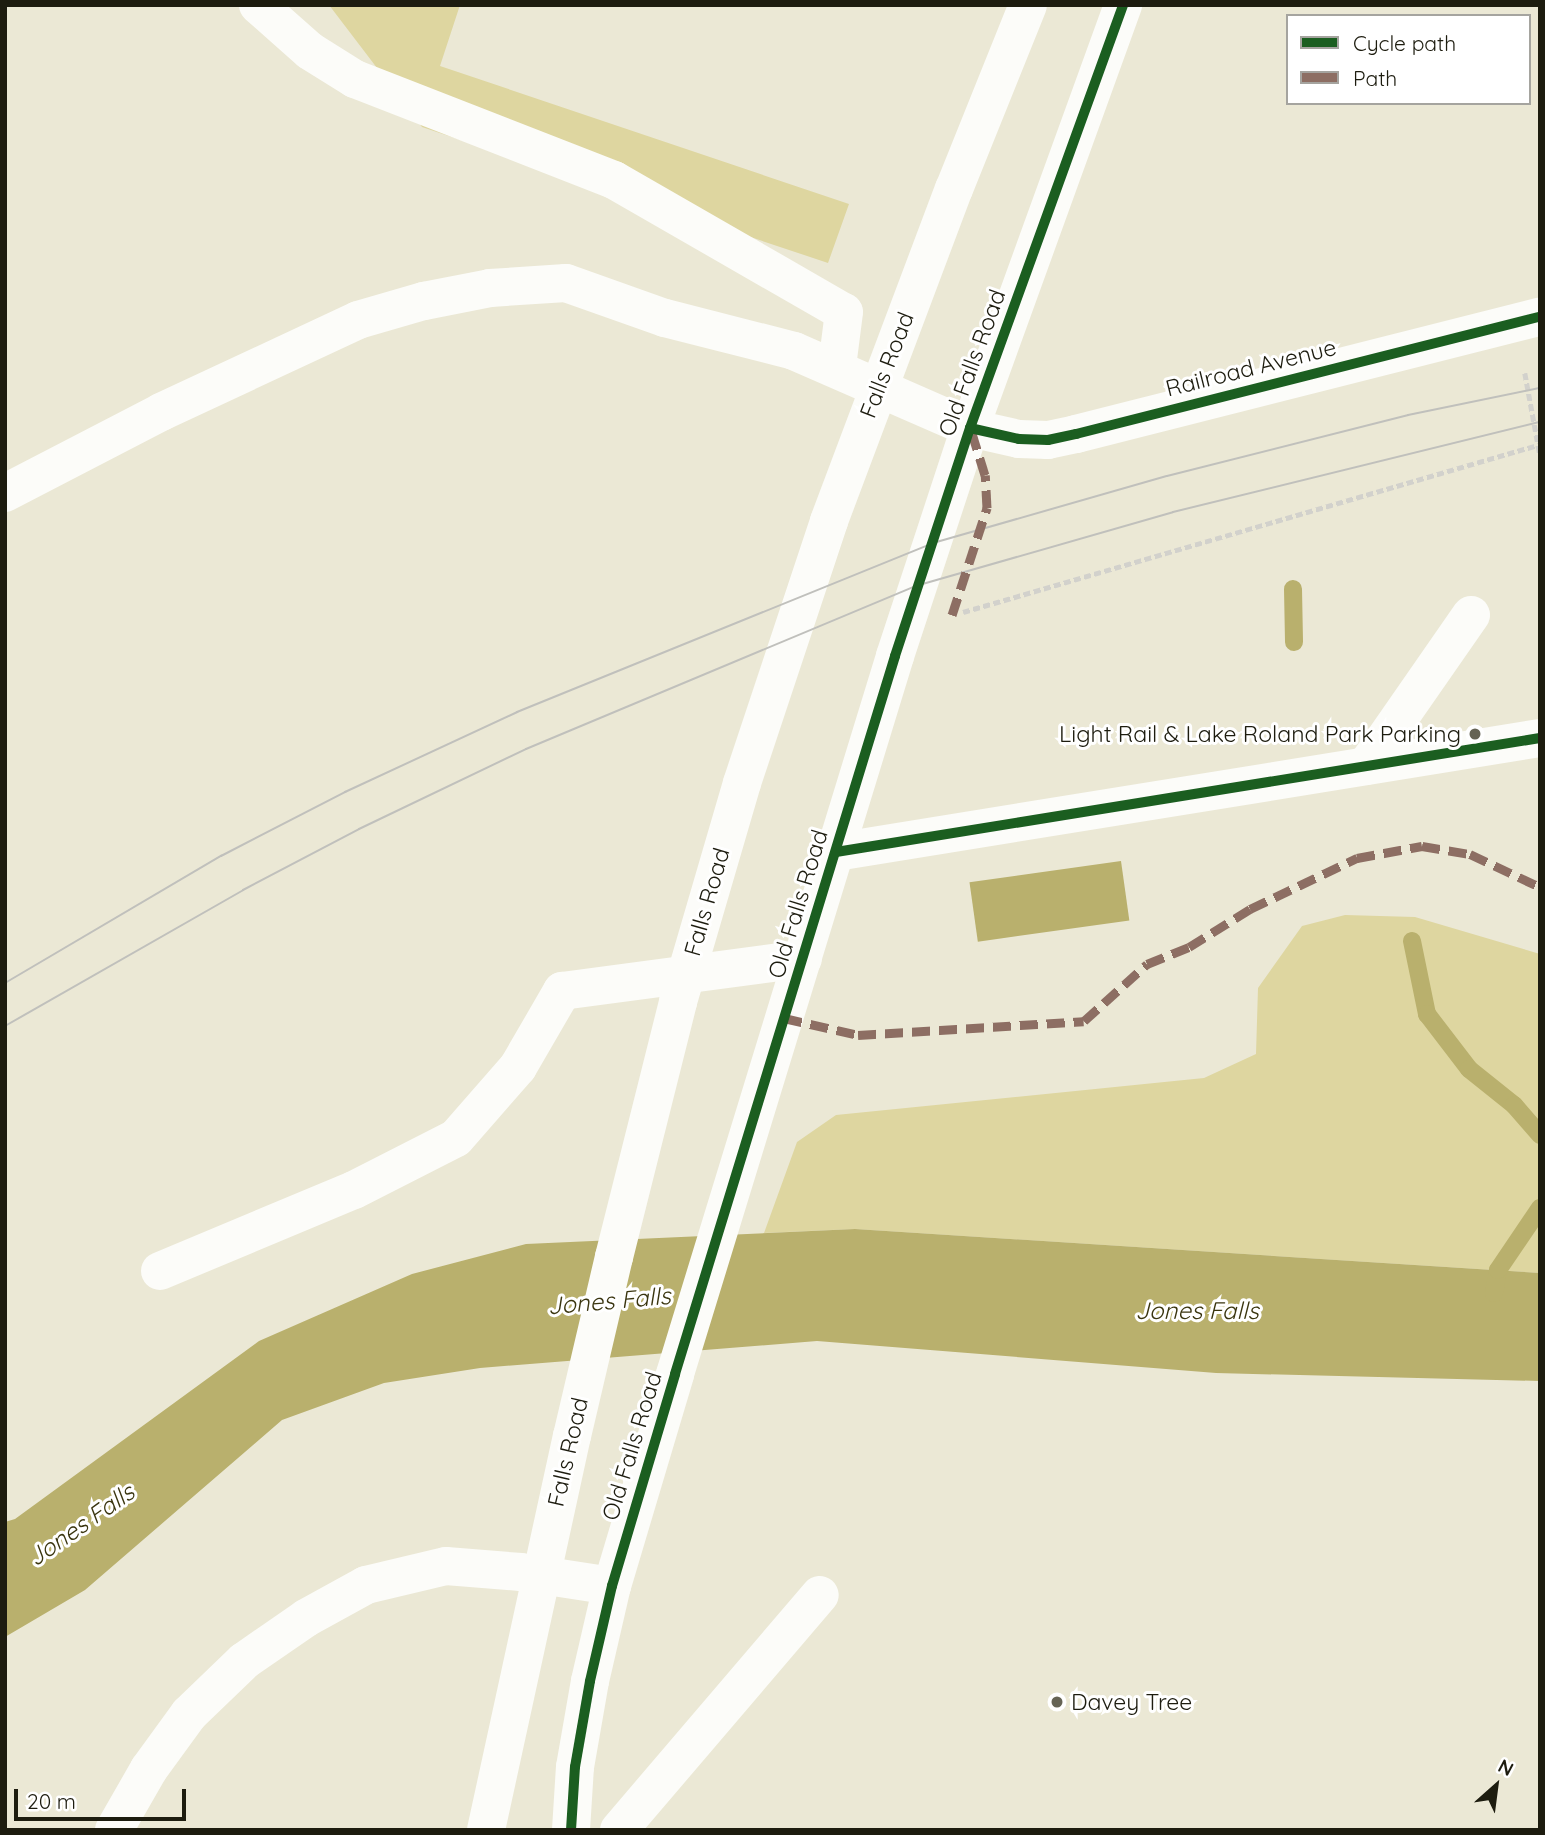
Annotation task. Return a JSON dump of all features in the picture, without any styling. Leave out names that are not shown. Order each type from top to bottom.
[{"type":"street","points":[[258,5],[310,51],[355,79],[614,180],[844,312],[837,367]]},
{"type":"street","name":"Falls Road","points":[[486,1830],[572,1436],[678,1002],[742,783],[829,521],[954,189],[1028,5]]},
{"type":"street","name":"Old Falls Road","points":[[571,1830],[575,1767],[612,1586],[675,1374],[895,656],[970,428],[1123,5]]},
{"type":"street","name":"Railroad Avenue","points":[[5,493],[162,412],[358,320],[424,301],[490,288],[566,283],[665,318],[794,351],[837,367],[970,428],[1019,439],[1048,440],[1540,317]]},
{"type":"street","points":[[1366,766],[1471,615]]},
{"type":"street","points":[[836,852],[1540,738]]},
{"type":"street","points":[[160,1271],[354,1190],[456,1138],[518,1067],[562,991],[803,958]]},
{"type":"street","points":[[114,1830],[149,1769],[189,1714],[244,1661],[306,1618],[366,1585],[446,1566],[521,1572],[612,1586]]},
{"type":"street","points":[[619,1830],[820,1595]]},
{"type":"path","points":[[1524,369],[1540,455]]},
{"type":"path","points":[[952,615],[1538,445]]},
{"type":"shaded area","points":[[329,5],[460,5],[440,66],[849,204],[828,263],[422,127]]},
{"type":"shaded area","points":[[1345,915],[1415,917],[1540,954],[1540,1273],[855,1229],[764,1233],[797,1142],[836,1115],[1204,1078],[1256,1054],[1258,988],[1302,926]]},
{"type":"water","points":[[1121,861],[1129,920],[978,942],[969,882]]},
{"type":"water","name":"Jones Falls","points":[[855,1229],[1540,1273],[1540,1381],[1216,1373],[817,1341],[480,1368],[384,1383],[282,1420],[85,1590],[5,1637],[5,1522],[15,1519],[259,1341],[412,1274],[526,1244]]},
{"type":"waterway","points":[[1293,589],[1294,642]]},
{"type":"waterway","points":[[1412,941],[1427,1014],[1469,1069],[1514,1105],[1540,1135]]},
{"type":"waterway","points":[[1494,1293],[1498,1270],[1540,1208]]},
{"type":"tram line","points":[[5,983],[221,856],[345,792],[517,712],[933,543],[1167,476],[1408,415],[1540,388]]},
{"type":"tram line","points":[[5,1026],[243,890],[359,829],[526,749],[919,585],[1173,512],[1540,422]]},
{"type":"marked path","points":[[952,615],[987,508],[985,475],[971,430]]},
{"type":"marked path","points":[[784,1018],[858,1035],[1084,1021],[1147,964],[1189,947],[1250,909],[1357,858],[1422,846],[1470,854],[1540,887]]},
{"type":"cycle path","points":[[571,1830],[575,1767],[590,1681],[612,1586],[675,1374],[895,656],[970,428],[1123,5]]},
{"type":"cycle path","points":[[970,428],[1019,439],[1048,440],[1540,317]]},
{"type":"cycle path","points":[[836,852],[1540,738]]},
{"type":"place","name":"Light Rail & Lake Roland Park Parking","points":[[1475,734]]},
{"type":"place","name":"Davey Tree","points":[[1057,1702]]}]
